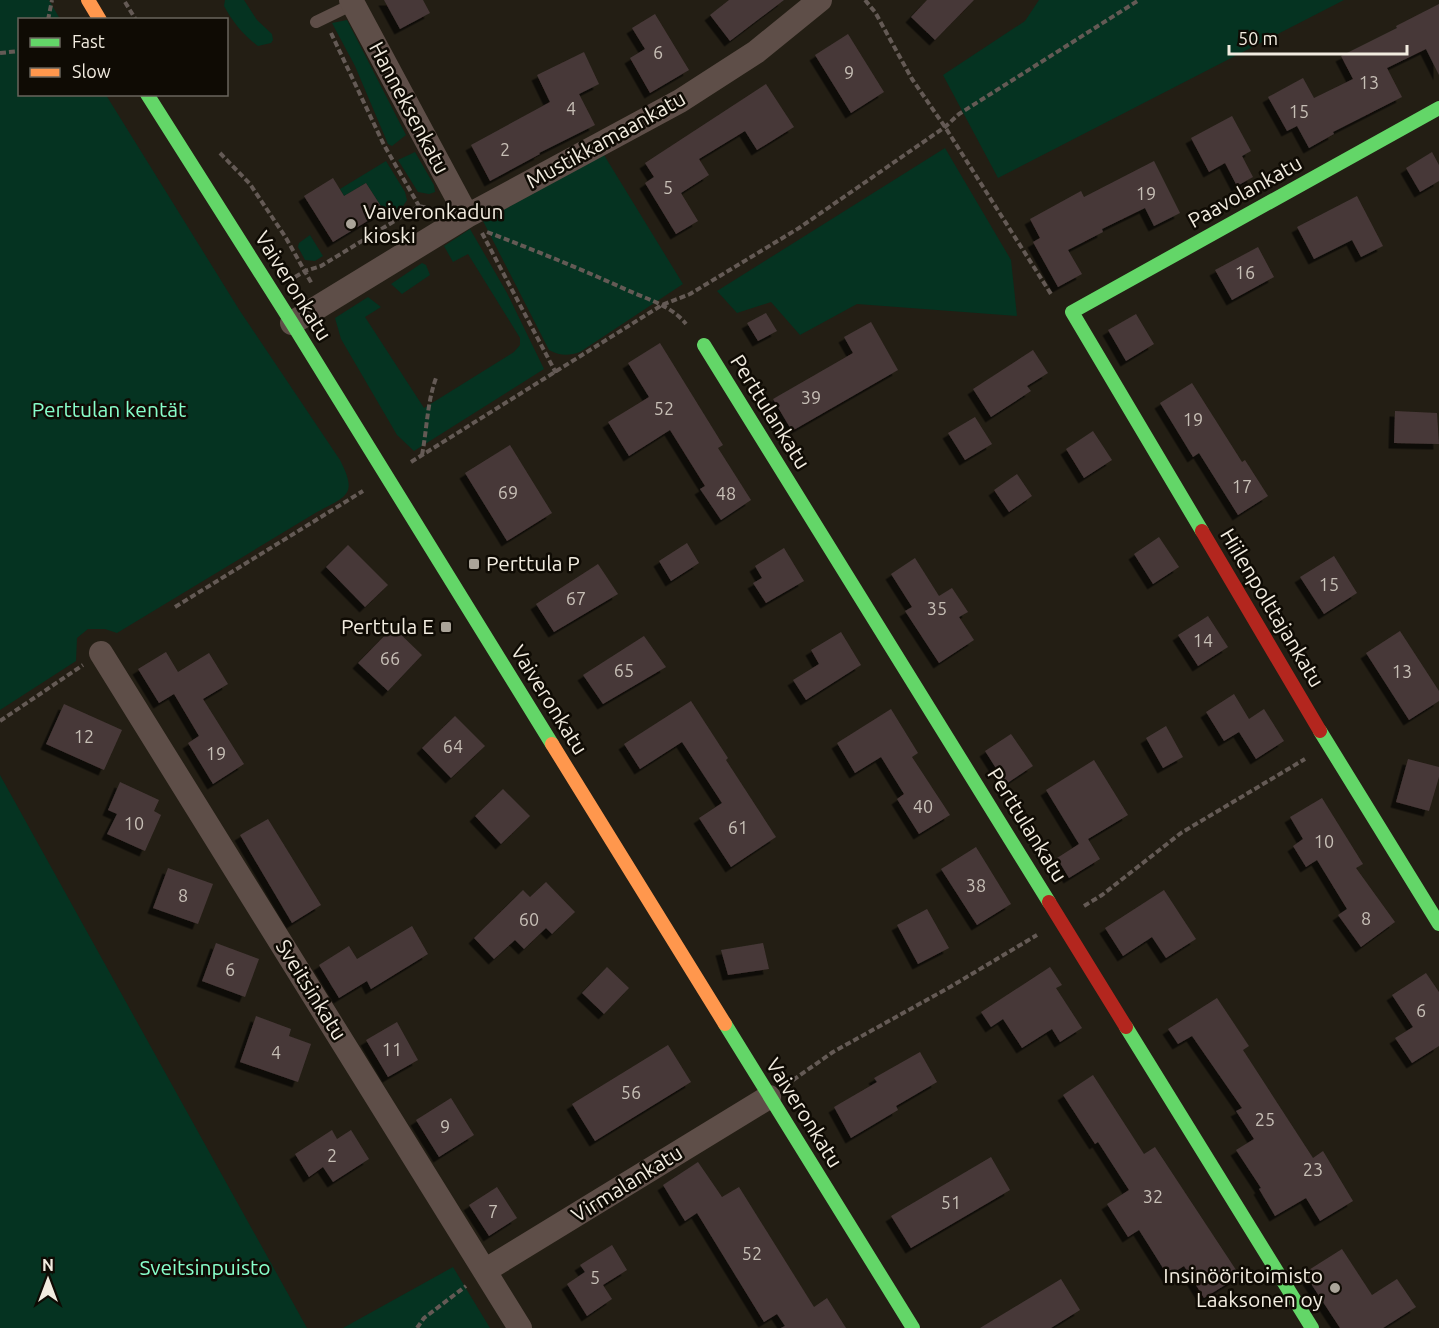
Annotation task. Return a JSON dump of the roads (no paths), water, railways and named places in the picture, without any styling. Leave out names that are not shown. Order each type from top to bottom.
[{"type":"street","points":[[88,0],[99,18]]},
{"type":"street","name":"Mustikkamaankatu","points":[[292,323],[474,223],[680,101],[756,52],[820,0]]},
{"type":"street","name":"Hanneksenkatu","points":[[352,2],[474,223]]},
{"type":"street","name":"Vaiveronkatu","points":[[148,96],[292,323],[913,1328]]},
{"type":"street","name":"Paavolankatu","points":[[1072,312],[1439,108]]},
{"type":"street","name":"Hiilenpolttajankatu","points":[[1072,312],[1329,745],[1439,924]]},
{"type":"street","name":"Perttulankatu","points":[[704,345],[1312,1328]]},
{"type":"street","name":"Sveitsinkatu","points":[[101,653],[520,1328]]},
{"type":"street","name":"Virmalankatu","points":[[486,1270],[769,1097]]},
{"type":"lane","points":[[320,20],[352,2]]},
{"type":"place","name":"Vaiveronkadun kioski","points":[[351,224]]},
{"type":"place","name":"Perttula P","points":[[474,564]]},
{"type":"place","name":"Perttula E","points":[[446,627]]},
{"type":"place","name":"Insinööritoimisto Laaksonen oy","points":[[1335,1288]]},
{"type":"park label","name":"Perttulan kentät","points":[[109,410]]},
{"type":"park label","name":"Sveitsinpuisto","points":[[205,1268]]}]
